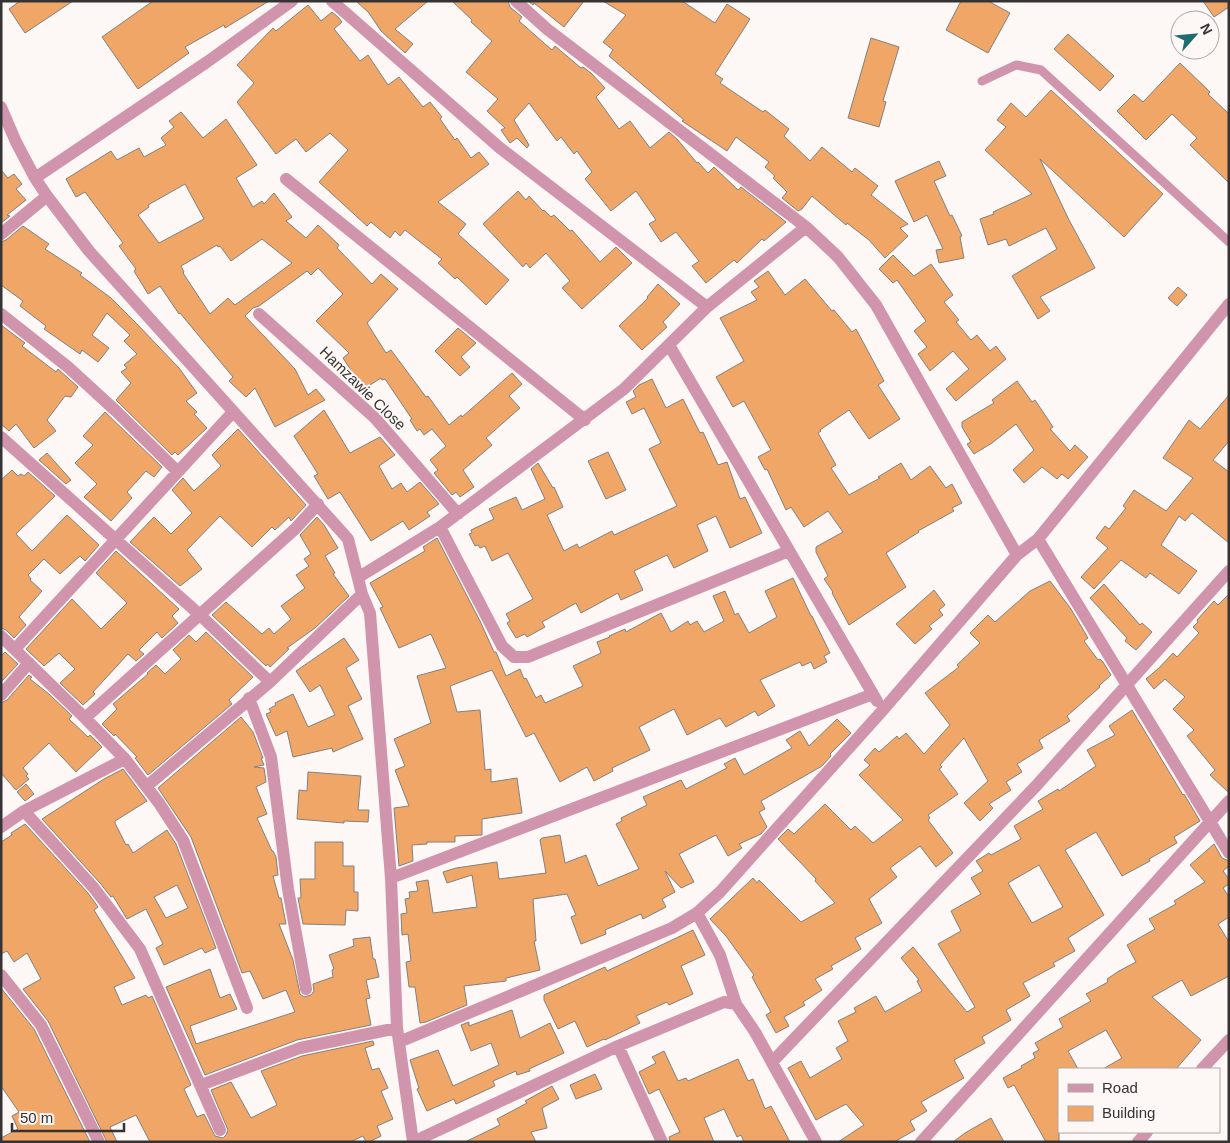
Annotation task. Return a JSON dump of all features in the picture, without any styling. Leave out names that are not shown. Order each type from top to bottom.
[{"type":"street","points":[[35,178],[207,62],[292,1]]},
{"type":"street","points":[[332,1],[500,148],[707,307]]},
{"type":"street","points":[[516,1],[547,29],[806,227],[838,257],[876,305],[1017,555]]},
{"type":"street","points":[[1,107],[35,178],[89,251],[348,539],[362,594],[370,614],[391,878],[397,1028],[413,1142],[618,1046],[724,1002],[736,1004]]},
{"type":"street","points":[[286,179],[585,420]]},
{"type":"street","points":[[1,234],[47,196]]},
{"type":"street","points":[[358,577],[440,527],[585,420],[624,389],[707,307],[806,227]]},
{"type":"street","points":[[399,1042],[672,928],[697,913],[726,885],[882,711],[1017,555],[1038,538],[1229,304]]},
{"type":"street","name":"Hamzawie Close","points":[[259,314],[375,418],[458,514]]},
{"type":"street","points":[[2,315],[75,373],[177,471]]},
{"type":"street","points":[[669,345],[882,711]]},
{"type":"street","points":[[16,650],[177,471],[233,412]]},
{"type":"street","points":[[1,437],[200,615],[270,682]]},
{"type":"street","points":[[85,718],[295,529],[318,504]]},
{"type":"street","points":[[440,527],[502,646],[514,657],[528,657],[789,551]]},
{"type":"street","points":[[1038,538],[1229,853]]},
{"type":"street","points":[[772,1062],[1036,786],[1229,571]]},
{"type":"street","points":[[147,786],[270,682],[362,594]]},
{"type":"street","points":[[1,636],[125,759],[147,786],[183,840],[247,1008]]},
{"type":"street","points":[[1,695],[29,663]]},
{"type":"street","points":[[391,878],[873,694]]},
{"type":"street","points":[[249,698],[271,757],[288,890],[306,989]]},
{"type":"street","points":[[1,827],[24,811],[125,759]]},
{"type":"street","points":[[921,1142],[1229,801]]},
{"type":"street","points":[[24,811],[94,888],[140,949],[220,1130]]},
{"type":"street","points":[[697,913],[720,954],[736,1004],[755,1032],[816,1142]]},
{"type":"street","points":[[1,975],[41,1024],[99,1142]]},
{"type":"street","points":[[201,1085],[300,1048],[397,1028]]},
{"type":"street","points":[[1203,1068],[1229,1040]]},
{"type":"street","points":[[618,1046],[662,1142]]},
{"type":"lane","points":[[982,81],[1016,65],[1041,70],[1229,242]]},
{"type":"building","points":[[20,1],[73,1],[25,33],[9,9]]},
{"type":"building","points":[[153,1],[269,1],[225,28],[224,25],[185,47],[189,53],[138,89],[102,37]]},
{"type":"building","points":[[356,1],[428,1],[395,29],[413,44],[405,53],[381,31],[369,13]]},
{"type":"building","points":[[452,1],[508,1],[510,7],[522,17],[519,21],[552,50],[555,46],[581,68],[583,67],[591,73],[605,88],[596,97],[619,129],[630,121],[650,148],[669,132],[708,173],[714,167],[738,190],[741,187],[786,222],[764,241],[762,239],[737,263],[734,260],[706,283],[692,266],[699,261],[676,232],[661,242],[649,224],[656,220],[636,191],[611,211],[585,179],[592,172],[577,151],[574,154],[561,137],[557,141],[529,103],[514,120],[529,145],[527,148],[517,138],[510,143],[501,130],[505,128],[487,111],[498,99],[466,72],[492,41]]},
{"type":"building","points":[[528,1],[584,1],[564,27],[534,3],[533,5]]},
{"type":"building","points":[[603,1],[682,1],[715,23],[727,4],[750,19],[715,74],[723,79],[720,83],[763,112],[765,110],[789,129],[784,136],[810,161],[822,147],[852,172],[855,168],[878,186],[871,195],[908,224],[900,228],[908,236],[885,258],[869,240],[847,223],[846,225],[812,196],[802,209],[798,211],[782,198],[787,192],[773,178],[775,176],[765,167],[769,162],[736,137],[727,151],[682,121],[684,120],[609,56],[613,50],[603,42],[626,15]]},
{"type":"building","points":[[961,1],[988,1],[1010,13],[988,53],[946,30]]},
{"type":"building","points":[[1203,1],[1229,1],[1229,7],[1220,13],[1220,10],[1209,10]]},
{"type":"building","points":[[308,5],[321,21],[332,12],[338,17],[342,22],[334,29],[360,61],[368,55],[388,85],[399,77],[423,107],[430,102],[442,117],[440,119],[455,140],[457,138],[471,158],[479,152],[489,164],[438,202],[466,224],[458,234],[509,280],[486,305],[457,277],[455,279],[438,263],[442,259],[405,230],[400,236],[395,231],[390,238],[371,222],[367,226],[319,182],[348,150],[330,133],[306,152],[296,139],[276,154],[237,102],[254,83],[237,65],[273,28],[276,31]]},
{"type":"building","points":[[1068,34],[1114,76],[1100,91],[1054,49]]},
{"type":"building","points":[[871,38],[899,47],[883,101],[886,102],[879,127],[848,118]]},
{"type":"building","points":[[1180,63],[1210,92],[1208,94],[1229,114],[1229,183],[1190,145],[1197,138],[1172,114],[1146,140],[1117,111],[1134,94],[1143,102]]},
{"type":"building","points":[[1051,90],[1163,194],[1124,237],[1040,159],[1069,220],[1095,268],[1040,297],[1050,311],[1038,319],[1012,276],[1057,249],[1046,228],[1009,246],[1006,239],[988,245],[980,219],[994,214],[993,212],[1032,194],[985,150],[1006,127],[997,120],[1011,103],[1026,117]]},
{"type":"building","points":[[181,112],[203,138],[226,119],[257,165],[236,178],[253,207],[262,201],[264,204],[274,193],[292,217],[286,221],[306,238],[318,225],[339,245],[337,248],[372,284],[381,274],[398,289],[367,323],[386,353],[391,350],[449,425],[461,415],[462,417],[512,373],[522,384],[509,396],[520,408],[486,438],[492,445],[463,470],[474,487],[460,497],[456,492],[452,495],[434,473],[438,470],[430,460],[446,446],[432,429],[424,435],[420,429],[417,431],[410,420],[412,419],[385,379],[382,380],[381,378],[359,392],[350,378],[354,375],[343,358],[349,353],[316,321],[343,294],[318,268],[311,275],[307,271],[259,306],[253,308],[245,316],[295,369],[308,395],[316,389],[325,400],[275,427],[255,388],[246,397],[229,381],[233,377],[179,314],[160,286],[148,294],[134,271],[136,269],[119,246],[123,243],[85,192],[76,197],[66,179],[111,151],[117,160],[139,148],[144,157],[166,145],[161,138],[174,127],[169,121]],"holes":[[[185,184],[204,219],[159,243],[138,215],[149,207],[148,205]],[[262,239],[292,263],[235,305],[228,298],[210,314],[183,273],[181,266],[217,245],[218,247],[220,246],[231,261]]]},
{"type":"building","points":[[939,161],[946,176],[934,181],[950,216],[952,215],[962,236],[960,237],[964,258],[939,263],[936,250],[943,249],[927,215],[914,222],[895,181]]},
{"type":"building","points":[[1,170],[8,178],[14,174],[22,184],[16,189],[26,200],[7,215],[10,216],[1,223]]},
{"type":"building","points":[[518,191],[526,200],[529,196],[543,211],[551,217],[554,215],[570,231],[572,230],[600,262],[616,247],[632,263],[582,309],[562,288],[570,281],[546,253],[530,268],[526,263],[523,267],[483,224]]},
{"type":"building","points":[[23,226],[49,244],[45,249],[82,273],[80,275],[111,298],[179,368],[197,393],[186,401],[197,412],[194,414],[207,428],[178,455],[175,452],[172,455],[116,400],[131,383],[121,372],[127,368],[124,365],[137,354],[124,341],[130,335],[107,313],[92,335],[109,348],[98,362],[82,350],[80,354],[44,329],[46,326],[20,306],[23,301],[1,285],[1,242]]},
{"type":"building","points":[[893,255],[914,276],[931,264],[953,295],[944,302],[959,320],[956,322],[971,340],[977,335],[990,351],[996,346],[1006,359],[956,401],[946,389],[969,369],[953,351],[930,371],[918,354],[927,347],[914,331],[926,321],[897,280],[893,283],[879,269]]},
{"type":"building","points":[[768,271],[785,295],[805,279],[852,332],[856,329],[884,381],[878,385],[900,419],[869,439],[849,410],[820,430],[818,433],[836,465],[831,468],[849,495],[880,478],[878,477],[901,463],[911,480],[930,466],[946,488],[952,484],[962,503],[952,508],[954,511],[918,531],[886,553],[906,587],[849,625],[833,592],[824,579],[828,576],[816,552],[816,547],[843,532],[828,511],[804,527],[791,507],[786,510],[767,469],[765,470],[758,457],[771,450],[744,401],[733,407],[716,377],[744,361],[720,318],[757,300],[751,292],[759,287],[754,281]]},
{"type":"building","points":[[658,284],[680,304],[663,322],[667,327],[642,350],[619,326],[648,298]]},
{"type":"building","points":[[1178,287],[1187,295],[1177,306],[1168,298]]},
{"type":"building","points":[[1,325],[25,343],[22,346],[56,372],[58,369],[78,387],[71,397],[65,396],[47,420],[56,431],[34,448],[16,424],[9,431],[1,424]]},
{"type":"building","points":[[458,328],[476,343],[461,357],[470,367],[460,376],[435,351]]},
{"type":"building","points":[[652,379],[666,408],[683,399],[700,433],[703,432],[718,465],[727,462],[740,499],[745,497],[762,533],[730,548],[716,516],[697,525],[708,551],[674,568],[667,555],[634,571],[643,590],[621,600],[618,593],[581,613],[576,603],[542,622],[545,627],[527,637],[525,634],[516,638],[507,623],[510,621],[506,614],[533,599],[508,553],[492,561],[485,546],[480,548],[478,545],[475,546],[469,534],[472,533],[471,530],[494,519],[489,509],[516,497],[522,510],[545,499],[531,469],[538,463],[554,487],[563,507],[547,515],[564,551],[577,544],[579,548],[612,531],[614,535],[677,506],[649,449],[661,443],[644,408],[632,414],[626,402],[636,397],[633,391],[639,385]]},
{"type":"building","points":[[1017,381],[1032,402],[1035,400],[1053,427],[1050,429],[1070,451],[1075,445],[1088,457],[1068,479],[1062,474],[1057,479],[1042,467],[1024,483],[1013,470],[1034,450],[1016,424],[992,443],[974,454],[967,444],[971,442],[962,427],[962,422],[994,403],[992,400]]},
{"type":"building","points":[[1229,395],[1229,441],[1213,460],[1229,472],[1229,543],[1192,513],[1185,521],[1179,516],[1161,545],[1197,571],[1179,594],[1150,573],[1146,578],[1121,560],[1094,589],[1081,577],[1108,548],[1096,538],[1105,526],[1109,529],[1126,508],[1123,506],[1134,490],[1166,511],[1193,478],[1163,458],[1189,420],[1200,429]]},
{"type":"building","points":[[324,410],[350,453],[380,437],[395,455],[379,466],[392,489],[401,483],[407,492],[420,482],[439,504],[427,512],[430,516],[409,530],[403,521],[371,541],[340,492],[328,499],[314,476],[318,474],[294,436]]},
{"type":"building","points":[[105,412],[162,467],[154,477],[146,471],[127,492],[132,498],[111,521],[84,497],[97,484],[75,463],[93,445],[83,436]]},
{"type":"building","points":[[238,429],[306,505],[291,521],[289,517],[275,530],[272,527],[252,547],[220,516],[187,550],[202,569],[180,586],[130,542],[154,517],[171,534],[192,513],[172,490],[183,478],[194,491],[221,466],[212,455]]},
{"type":"building","points":[[608,452],[626,490],[606,499],[588,461]]},
{"type":"building","points":[[47,453],[71,480],[66,484],[39,460]]},
{"type":"building","points":[[12,470],[18,476],[21,474],[24,476],[28,472],[55,496],[16,534],[32,551],[67,515],[99,545],[85,561],[80,556],[60,574],[44,559],[28,575],[30,580],[42,591],[19,617],[26,625],[14,638],[1,628],[1,480]]},
{"type":"building","points":[[317,517],[338,548],[325,556],[335,573],[333,574],[349,596],[315,628],[287,648],[289,649],[270,667],[268,664],[266,666],[212,615],[226,602],[262,634],[269,628],[274,634],[291,619],[281,606],[305,588],[296,575],[309,566],[304,559],[311,554],[300,535]]},
{"type":"building","points":[[437,538],[494,652],[496,652],[506,676],[520,669],[536,698],[541,695],[545,703],[583,686],[573,666],[601,653],[597,642],[625,629],[626,632],[661,613],[671,632],[688,621],[690,625],[697,621],[704,632],[724,621],[713,596],[725,591],[735,615],[738,613],[749,633],[777,617],[765,591],[793,578],[830,653],[824,656],[827,662],[814,669],[811,662],[802,666],[800,662],[760,680],[775,706],[758,716],[755,711],[726,727],[720,718],[687,735],[674,709],[639,727],[650,750],[612,768],[613,771],[594,781],[587,767],[560,782],[534,733],[526,737],[492,670],[450,686],[457,712],[480,710],[485,770],[491,769],[491,782],[517,778],[522,813],[482,819],[482,835],[455,836],[455,842],[427,842],[427,844],[412,845],[413,861],[399,866],[394,808],[409,806],[395,770],[405,766],[394,739],[431,723],[417,676],[446,668],[431,634],[399,648],[380,608],[383,607],[370,583],[425,551],[423,547]]},
{"type":"building","points":[[116,551],[179,609],[172,616],[178,623],[162,638],[157,632],[139,650],[144,654],[136,661],[128,654],[93,692],[95,694],[83,705],[60,683],[75,669],[59,653],[44,666],[26,649],[72,599],[101,629],[127,603],[96,573]]},
{"type":"building","points":[[1050,581],[1071,609],[1088,638],[1084,641],[1098,660],[1100,659],[1103,662],[1111,675],[1067,716],[1070,721],[1039,740],[1043,748],[1017,764],[1022,772],[1006,782],[1011,790],[989,804],[993,808],[980,821],[964,803],[988,781],[964,738],[940,765],[942,767],[939,769],[958,794],[928,815],[930,818],[928,820],[953,853],[936,867],[920,846],[890,868],[897,877],[869,899],[882,923],[855,938],[861,949],[831,966],[833,969],[815,979],[822,990],[803,1002],[805,1005],[784,1017],[789,1026],[776,1033],[766,1015],[771,1012],[752,977],[754,975],[726,936],[710,919],[753,878],[757,883],[759,880],[801,922],[835,903],[815,881],[816,879],[778,839],[788,829],[794,834],[825,804],[851,830],[855,826],[873,843],[903,820],[859,775],[870,765],[864,760],[875,748],[879,752],[897,736],[899,739],[906,733],[924,754],[950,725],[925,693],[959,667],[957,665],[980,643],[970,633],[988,615],[995,622],[1030,591]]},
{"type":"building","points":[[1104,584],[1140,625],[1142,623],[1152,632],[1136,650],[1125,641],[1127,638],[1090,598]]},
{"type":"building","points":[[934,590],[945,605],[939,610],[943,615],[929,626],[932,629],[915,644],[896,624]]},
{"type":"building","points":[[1229,594],[1229,793],[1210,775],[1215,770],[1187,736],[1194,730],[1173,709],[1185,697],[1165,679],[1154,689],[1146,679],[1173,653],[1177,657],[1199,633],[1193,627],[1198,622],[1197,620],[1214,601],[1218,605]]},
{"type":"building","points":[[206,632],[253,677],[229,700],[232,704],[148,775],[135,758],[137,757],[115,734],[114,736],[102,724],[117,709],[113,704],[156,665],[165,674],[181,659],[173,650],[189,635],[196,642]]},
{"type":"building","points":[[344,638],[359,660],[346,668],[362,699],[348,706],[363,739],[333,752],[332,748],[293,757],[287,731],[276,736],[266,714],[271,712],[269,709],[276,705],[275,703],[293,694],[308,727],[335,715],[320,685],[310,692],[296,671]]},
{"type":"building","points":[[5,652],[18,664],[1,682],[1,656]]},
{"type":"building","points":[[29,675],[32,677],[30,679],[72,716],[69,719],[102,747],[76,772],[49,743],[23,768],[28,774],[26,776],[29,779],[16,790],[1,773],[1,703],[7,700]]},
{"type":"building","points":[[1132,710],[1200,821],[1174,837],[1177,843],[1149,859],[1150,861],[1122,876],[1096,832],[1065,850],[1104,915],[1068,938],[1075,951],[1053,963],[1055,966],[1023,983],[1030,996],[1006,1010],[1011,1020],[982,1037],[985,1043],[954,1060],[964,1078],[921,1102],[927,1111],[910,1121],[915,1130],[894,1142],[838,1142],[864,1125],[846,1104],[816,1120],[788,1068],[801,1061],[810,1078],[842,1059],[836,1048],[848,1041],[838,1021],[856,1012],[854,1008],[876,996],[885,1012],[922,991],[917,981],[919,980],[901,958],[913,947],[967,1012],[975,1007],[938,944],[961,931],[951,911],[981,894],[971,878],[983,871],[976,861],[1021,839],[1014,826],[1043,809],[1038,801],[1058,789],[1059,791],[1096,766],[1087,750],[1115,735],[1109,726]],"holes":[[[1039,865],[1063,907],[1032,923],[1008,883]]]},
{"type":"building","points":[[241,717],[253,732],[263,758],[261,758],[264,765],[254,767],[264,768],[266,782],[256,787],[267,814],[257,818],[276,857],[278,875],[273,876],[279,898],[281,898],[286,924],[279,924],[293,960],[300,994],[304,997],[311,995],[314,991],[313,984],[333,977],[332,970],[334,969],[329,955],[354,946],[353,939],[370,937],[373,959],[375,959],[379,977],[366,980],[370,998],[366,999],[371,1025],[297,1040],[205,1075],[166,987],[210,969],[220,998],[230,994],[237,1009],[190,1026],[196,1044],[295,1012],[286,990],[263,999],[250,971],[242,973],[191,837],[158,788]]},
{"type":"building","points":[[837,719],[851,733],[830,754],[831,756],[822,766],[761,801],[765,809],[759,812],[767,827],[761,834],[739,844],[742,848],[728,856],[716,835],[679,854],[694,882],[681,888],[665,871],[675,892],[662,899],[666,907],[643,919],[641,914],[605,930],[606,934],[581,944],[571,917],[576,915],[567,894],[533,899],[536,941],[534,941],[540,970],[506,978],[506,981],[464,986],[467,1005],[420,1023],[415,987],[409,987],[406,962],[411,961],[408,934],[402,935],[401,914],[407,913],[405,899],[410,898],[409,892],[418,891],[416,882],[428,880],[433,913],[477,907],[472,875],[447,883],[443,872],[456,868],[497,862],[499,879],[546,873],[540,840],[560,835],[565,863],[586,855],[598,886],[639,869],[616,824],[622,821],[621,818],[647,805],[643,797],[681,780],[686,789],[727,768],[724,764],[735,758],[744,775],[792,748],[786,740],[800,731],[809,746]]},
{"type":"building","points":[[123,769],[147,801],[115,821],[126,845],[128,844],[133,853],[167,830],[176,844],[216,948],[205,953],[202,948],[164,965],[156,948],[163,944],[146,909],[127,919],[113,896],[111,897],[42,819]],"holes":[[[177,885],[188,908],[166,918],[154,897]]]},
{"type":"building","points":[[308,772],[361,776],[358,810],[369,810],[368,822],[344,821],[344,823],[297,819],[299,790],[307,791]]},
{"type":"building","points":[[26,784],[34,794],[25,801],[17,792]]},
{"type":"building","points":[[25,824],[88,893],[98,907],[94,910],[135,978],[114,987],[122,1005],[146,995],[148,998],[152,996],[191,1085],[184,1089],[197,1117],[204,1114],[215,1136],[223,1138],[228,1130],[211,1090],[231,1082],[251,1118],[277,1105],[261,1071],[302,1056],[373,1041],[374,1045],[365,1048],[372,1070],[379,1068],[388,1088],[381,1091],[393,1119],[377,1126],[381,1136],[369,1142],[366,1142],[363,1136],[350,1142],[150,1142],[136,1115],[110,1127],[117,1142],[107,1142],[48,1021],[23,989],[41,979],[27,953],[14,962],[7,951],[1,954],[1,842]]},
{"type":"building","points":[[315,842],[343,842],[343,866],[354,866],[354,892],[358,892],[358,911],[346,910],[345,925],[303,924],[298,898],[301,898],[300,879],[315,879]]},
{"type":"building","points":[[1214,844],[1222,858],[1229,861],[1229,866],[1223,871],[1229,879],[1229,884],[1223,888],[1229,897],[1229,917],[1218,924],[1229,942],[1229,976],[1191,996],[1182,980],[1152,997],[1201,1040],[1177,1068],[1105,1068],[1122,1058],[1106,1030],[1068,1051],[1077,1068],[1058,1068],[1059,1142],[1046,1142],[1014,1085],[1008,1088],[1003,1078],[1022,1068],[1021,1066],[1035,1058],[1033,1053],[1039,1050],[1035,1043],[1063,1027],[1059,1019],[1091,1001],[1086,994],[1108,982],[1107,979],[1136,962],[1127,945],[1155,929],[1149,919],[1176,904],[1174,901],[1205,882],[1190,865]]},
{"type":"building","points":[[693,930],[705,955],[681,966],[693,994],[669,1005],[667,1002],[636,1016],[640,1023],[587,1047],[575,1021],[558,1029],[544,1000],[544,995],[605,967],[607,971]]},
{"type":"building","points":[[1,988],[34,1029],[90,1142],[1,1142],[1,1138],[18,1129],[12,1116],[19,1112],[1,1086]]},
{"type":"building","points":[[512,1010],[520,1038],[550,1023],[564,1053],[529,1069],[530,1071],[517,1075],[516,1071],[493,1081],[495,1086],[456,1104],[454,1099],[427,1111],[417,1089],[419,1088],[410,1060],[438,1050],[453,1086],[499,1065],[491,1043],[471,1051],[461,1025],[469,1022],[469,1026]]},
{"type":"building","points":[[664,1051],[678,1081],[686,1078],[688,1081],[738,1059],[748,1081],[753,1079],[765,1109],[771,1106],[790,1142],[744,1142],[741,1135],[737,1137],[724,1109],[704,1118],[714,1142],[670,1142],[669,1137],[680,1132],[659,1089],[649,1094],[639,1072],[656,1063],[652,1057]]},
{"type":"building","points":[[595,1074],[602,1089],[576,1099],[570,1085]]},
{"type":"building","points":[[552,1086],[559,1099],[542,1108],[547,1128],[531,1132],[536,1142],[465,1142],[500,1125],[497,1119],[527,1103],[525,1101]]},
{"type":"building","points":[[991,1118],[1004,1142],[953,1142],[965,1133]]}]
